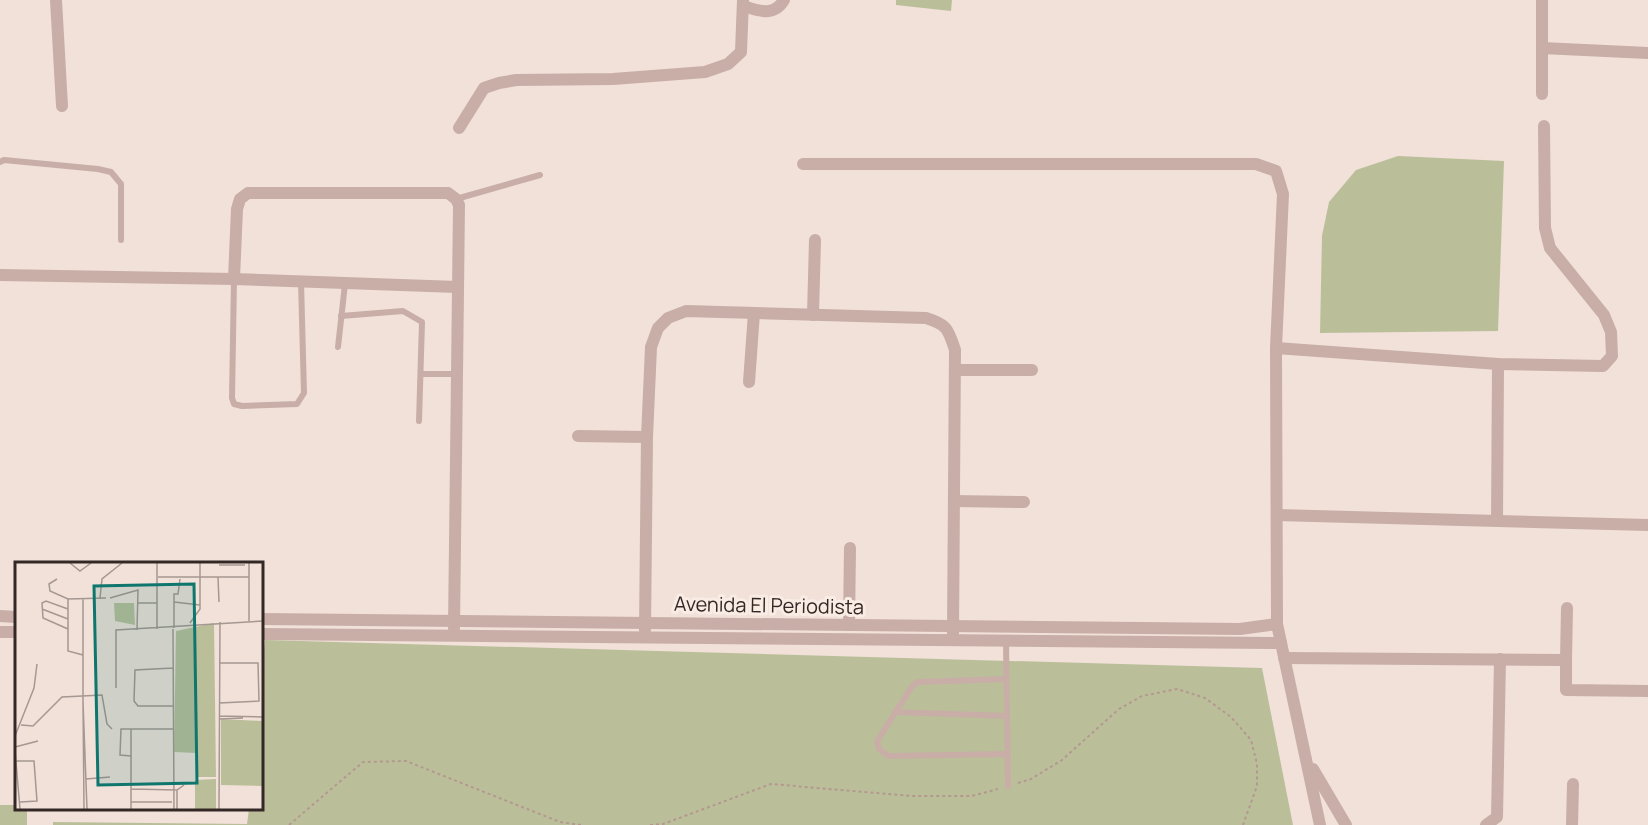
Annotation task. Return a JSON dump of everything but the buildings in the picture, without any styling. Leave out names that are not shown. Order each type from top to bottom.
[{"type":"street","points":[[56,0],[62,106]]},
{"type":"street","points":[[459,128],[484,88],[499,83],[516,80],[613,79],[705,72],[728,64],[741,52],[743,3],[761,12],[771,12],[784,0]]},
{"type":"street","points":[[1542,0],[1542,94]]},
{"type":"street","points":[[1542,48],[1648,53]]},
{"type":"street","points":[[1276,348],[1498,364],[1603,366],[1612,356],[1611,332],[1604,315],[1550,248],[1545,228],[1544,126]]},
{"type":"street","points":[[803,164],[1256,164],[1276,171],[1283,194],[1276,348],[1277,624],[1320,825]]},
{"type":"street","points":[[234,279],[237,209],[240,200],[248,193],[448,193],[456,199],[459,205],[453,636]]},
{"type":"street","points":[[813,315],[814,240]]},
{"type":"street","points":[[0,275],[234,279],[457,287]]},
{"type":"street","points":[[645,637],[647,437],[651,347],[658,328],[668,318],[686,311],[926,318],[948,328],[955,350],[952,640]]},
{"type":"street","points":[[749,382],[754,313]]},
{"type":"street","points":[[1497,521],[1498,364]]},
{"type":"street","points":[[955,370],[1032,370]]},
{"type":"street","points":[[579,436],[647,437]]},
{"type":"street","points":[[954,501],[1023,502]]},
{"type":"street","points":[[1277,515],[1648,525]]},
{"type":"street","points":[[849,625],[850,548]]},
{"type":"street","points":[[1567,608],[1566,690],[1648,691]]},
{"type":"street","name":"Avenida El Periodista","points":[[262,619],[1240,629],[1277,624]]},
{"type":"street","points":[[262,634],[1281,643]]},
{"type":"street","points":[[1284,658],[1566,660]]},
{"type":"street","points":[[1486,825],[1497,817],[1500,659]]},
{"type":"street","points":[[1306,757],[1346,825]]},
{"type":"street","points":[[1572,825],[1573,784]]},
{"type":"lane","points":[[0,162],[4,160],[28,162],[111,172],[121,184],[121,240]]},
{"type":"lane","points":[[456,199],[540,175]]},
{"type":"lane","points":[[234,279],[232,398],[234,404],[242,406],[297,404],[304,393],[301,282]]},
{"type":"lane","points":[[338,347],[346,283]]},
{"type":"lane","points":[[341,316],[403,311],[422,322],[419,421]]},
{"type":"lane","points":[[421,375],[457,374]]},
{"type":"lane","points":[[1006,640],[1008,786]]},
{"type":"lane","points":[[1006,679],[918,682],[913,685],[877,741],[879,749],[888,756],[1008,754]]},
{"type":"lane","points":[[895,712],[1007,716]]},
{"type":"path","points":[[650,825],[663,824],[771,784],[911,796],[972,796],[1031,779],[1062,760],[1119,709],[1142,696],[1177,689],[1205,698],[1231,717],[1251,740],[1257,764],[1257,786],[1244,825]]},
{"type":"path","points":[[289,825],[363,762],[406,761],[560,822],[581,825]]},
{"type":"green space","points":[[896,0],[952,0],[951,11],[896,5]]},
{"type":"green space","points":[[1398,156],[1504,161],[1498,331],[1320,333],[1322,236],[1329,202],[1356,170]]},
{"type":"green space","points":[[265,640],[1262,668],[1293,825],[53,825],[53,822],[247,824],[249,810],[262,810],[262,672]]},
{"type":"green space","points":[[0,805],[15,805],[15,810],[27,810],[27,825],[0,825]]}]
